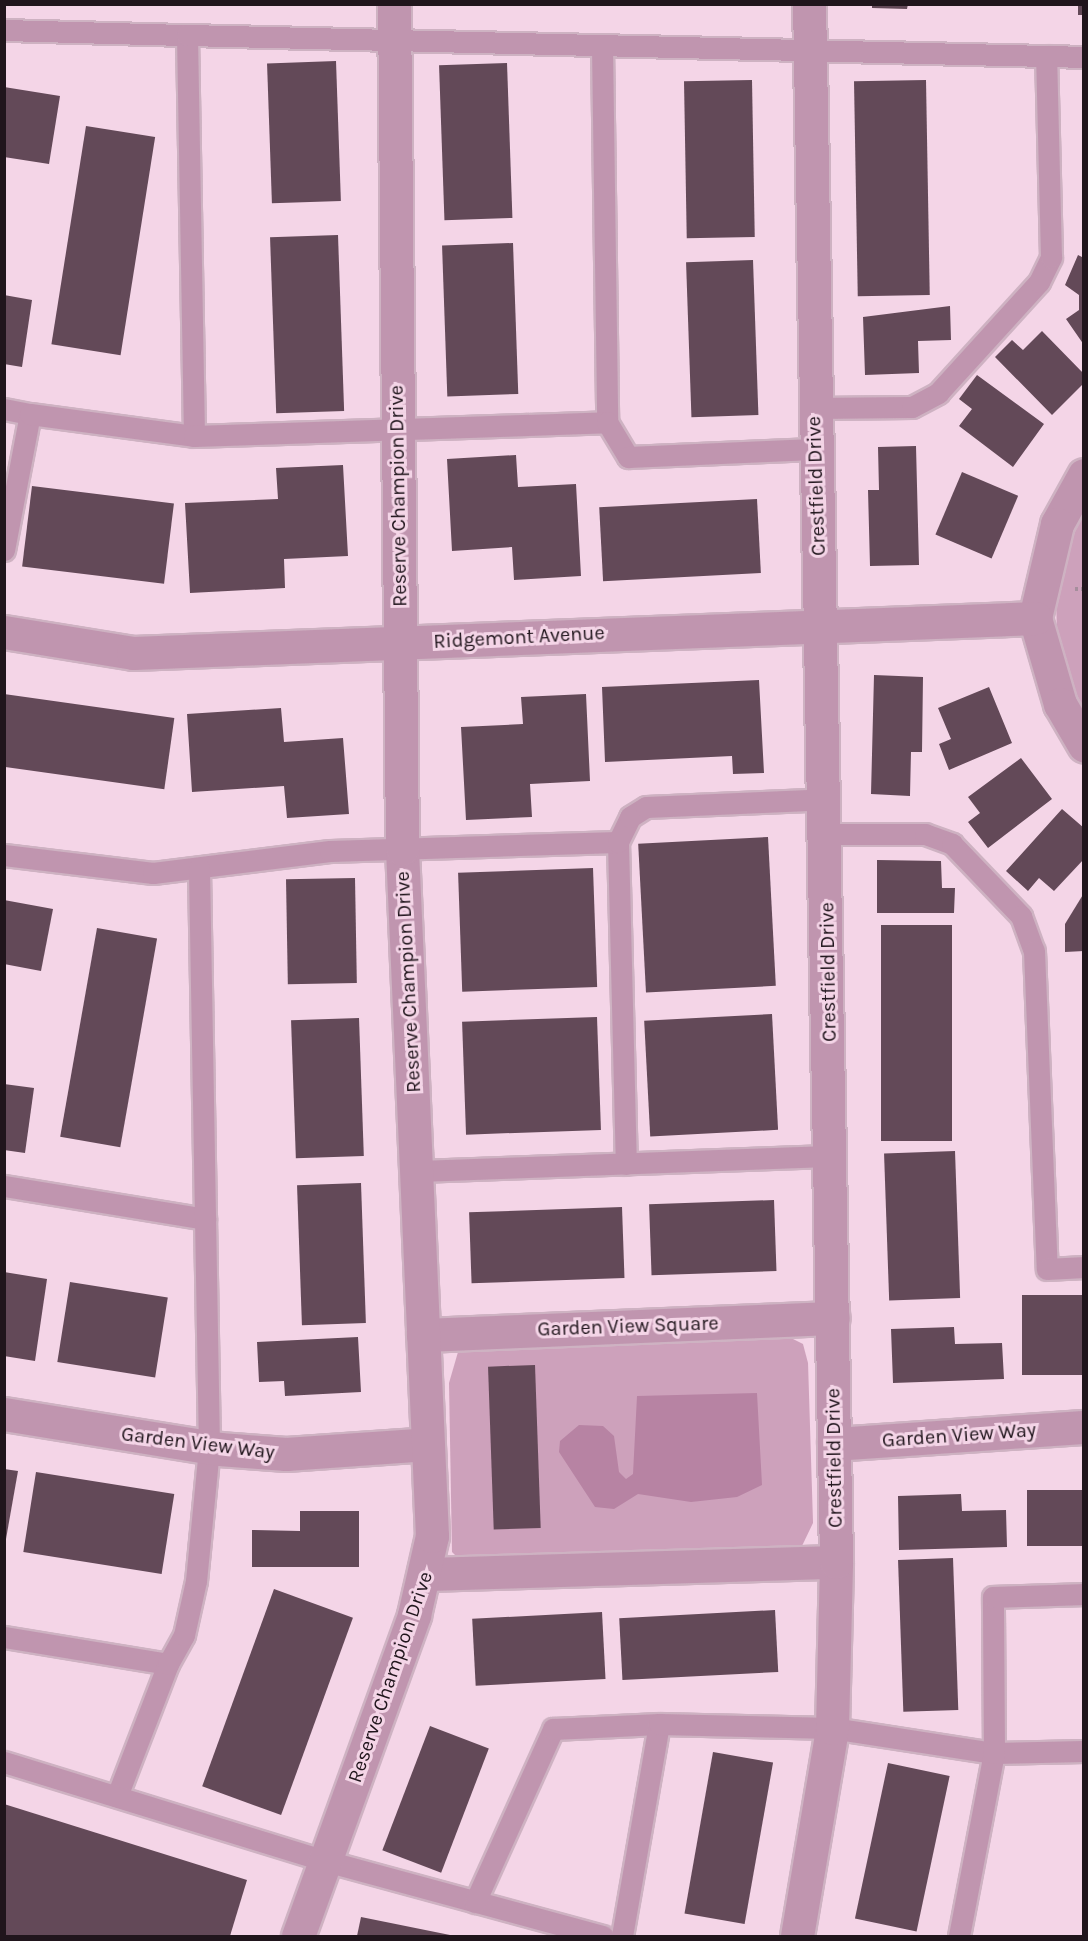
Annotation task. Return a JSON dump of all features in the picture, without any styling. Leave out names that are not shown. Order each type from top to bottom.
[{"type":"street","name":"Reserve Champion Drive","points":[[298,1936],[427,1574],[432,1536],[402,849],[394,4]]},
{"type":"street","name":"Crestfield Drive","points":[[797,1936],[832,1728],[836,1562],[823,625],[813,449],[809,4]]},
{"type":"street","points":[[1083,475],[1057,524],[1035,618],[1060,704],[1083,745]]},
{"type":"street","name":"Ridgemont Avenue","points":[[4,632],[133,653],[1035,618]]},
{"type":"street","name":"Garden View Square","points":[[423,1335],[833,1318]]},
{"type":"street","name":"Garden View Way","points":[[4,1414],[209,1448],[286,1454],[428,1444]]},
{"type":"street","name":"Garden View Way","points":[[834,1444],[1083,1427]]},
{"type":"street","points":[[427,1574],[836,1562]]},
{"type":"lane","points":[[4,30],[1083,57]]},
{"type":"lane","points":[[187,35],[194,436]]},
{"type":"lane","points":[[602,46],[607,422],[628,457],[813,449]]},
{"type":"lane","points":[[813,408],[912,406],[938,393],[1039,282],[1051,257],[1046,56]]},
{"type":"lane","points":[[4,410],[194,436],[607,422]]},
{"type":"lane","points":[[4,550],[30,414]]},
{"type":"lane","points":[[626,1164],[618,842],[630,817],[646,807],[826,799]]},
{"type":"lane","points":[[827,834],[924,834],[952,844],[1021,916],[1035,951],[1047,1269],[1083,1268]]},
{"type":"lane","points":[[4,855],[153,873],[330,851],[618,842]]},
{"type":"lane","points":[[117,1796],[168,1664],[184,1635],[196,1581],[209,1448],[199,868]]},
{"type":"lane","points":[[416,1171],[831,1156]]},
{"type":"lane","points":[[4,1186],[205,1219]]},
{"type":"lane","points":[[959,1936],[994,1753],[993,1597],[1083,1594]]},
{"type":"lane","points":[[4,1637],[168,1664]]},
{"type":"lane","points":[[622,1936],[659,1724]]},
{"type":"lane","points":[[475,1902],[554,1729],[659,1724],[832,1728],[994,1753],[1083,1751]]},
{"type":"lane","points":[[4,1762],[326,1861],[603,1936]]},
{"type":"shaded area","points":[[1083,502],[1083,718],[1057,640],[1056,592]]},
{"type":"shaded area","points":[[783,1334],[803,1344],[808,1363],[813,1523],[802,1546],[459,1559],[452,1552],[449,1383],[458,1352]]},
{"type":"shaded area","points":[[757,1393],[762,1485],[737,1497],[691,1502],[638,1494],[614,1509],[595,1507],[559,1452],[560,1441],[579,1425],[603,1426],[614,1436],[619,1472],[626,1479],[633,1474],[637,1396]]},
{"type":"building","points":[[872,4],[908,4],[907,9],[872,8]]},
{"type":"building","points":[[1078,4],[1084,4],[1084,15],[1078,15]]},
{"type":"building","points":[[336,61],[341,201],[272,203],[267,63]]},
{"type":"building","points":[[507,63],[512,218],[444,220],[439,65]]},
{"type":"building","points":[[752,80],[755,237],[687,238],[684,81]]},
{"type":"building","points":[[926,80],[930,295],[858,296],[854,81]]},
{"type":"building","points":[[4,87],[60,96],[49,164],[4,157]]},
{"type":"building","points":[[86,126],[155,137],[121,355],[51,344]]},
{"type":"building","points":[[338,235],[344,411],[276,413],[270,237]]},
{"type":"building","points":[[513,243],[518,394],[447,396],[442,245]]},
{"type":"building","points":[[1078,255],[1084,258],[1084,345],[1066,319],[1079,310],[1079,295],[1065,285]]},
{"type":"building","points":[[753,260],[758,415],[691,417],[686,262]]},
{"type":"building","points":[[4,295],[32,300],[22,367],[4,364]]},
{"type":"building","points":[[950,306],[951,340],[918,341],[919,373],[865,375],[863,317]]},
{"type":"building","points":[[1042,331],[1084,374],[1084,383],[1052,415],[995,357],[1012,340],[1023,350]]},
{"type":"building","points":[[977,375],[1044,424],[1013,467],[959,426],[972,409],[959,399]]},
{"type":"building","points":[[916,446],[919,565],[870,566],[868,490],[879,490],[878,447]]},
{"type":"building","points":[[516,455],[518,487],[576,484],[581,576],[514,580],[512,547],[452,551],[447,459]]},
{"type":"building","points":[[343,465],[348,556],[284,559],[285,588],[190,593],[185,503],[278,499],[276,468]]},
{"type":"building","points":[[962,472],[1018,496],[992,558],[935,535]]},
{"type":"building","points":[[32,486],[174,503],[164,584],[22,566]]},
{"type":"building","points":[[757,499],[761,573],[603,581],[599,507]]},
{"type":"building","points":[[874,675],[923,677],[922,752],[911,752],[910,796],[871,794]]},
{"type":"building","points":[[759,680],[764,773],[733,774],[732,756],[605,762],[602,687]]},
{"type":"building","points":[[989,687],[1012,743],[949,770],[939,744],[951,739],[938,708]]},
{"type":"building","points":[[4,694],[174,718],[164,789],[4,767]]},
{"type":"building","points":[[586,694],[590,781],[530,784],[532,817],[466,820],[461,727],[523,724],[521,697]]},
{"type":"building","points":[[281,708],[284,742],[343,738],[349,814],[287,818],[284,786],[192,792],[187,714]]},
{"type":"building","points":[[1021,758],[1052,799],[988,848],[968,822],[980,813],[968,797]]},
{"type":"building","points":[[1062,809],[1084,828],[1084,859],[1054,891],[1039,878],[1028,891],[1006,871]]},
{"type":"building","points":[[768,837],[776,986],[646,993],[638,844]]},
{"type":"building","points":[[877,860],[941,861],[942,888],[955,888],[954,913],[877,913]]},
{"type":"building","points":[[593,868],[597,987],[462,992],[458,873]]},
{"type":"building","points":[[355,878],[357,983],[288,984],[286,879]]},
{"type":"building","points":[[1084,893],[1084,951],[1065,952],[1065,924]]},
{"type":"building","points":[[4,900],[53,909],[41,971],[4,964]]},
{"type":"building","points":[[881,925],[952,925],[952,1141],[881,1141]]},
{"type":"building","points":[[97,928],[157,939],[120,1147],[60,1137]]},
{"type":"building","points":[[772,1014],[778,1130],[650,1137],[644,1021]]},
{"type":"building","points":[[597,1017],[601,1130],[466,1135],[462,1022]]},
{"type":"building","points":[[359,1018],[364,1156],[296,1158],[291,1020]]},
{"type":"building","points":[[4,1084],[34,1088],[25,1153],[4,1150]]},
{"type":"building","points":[[955,1151],[960,1298],[889,1300],[884,1153]]},
{"type":"building","points":[[361,1183],[366,1323],[302,1325],[297,1185]]},
{"type":"building","points":[[774,1200],[776,1271],[652,1275],[649,1204]]},
{"type":"building","points":[[622,1207],[624,1278],[472,1283],[469,1212]]},
{"type":"building","points":[[4,1272],[47,1279],[35,1361],[4,1356]]},
{"type":"building","points":[[70,1282],[168,1297],[155,1377],[57,1362]]},
{"type":"building","points":[[1022,1295],[1084,1295],[1084,1375],[1022,1375]]},
{"type":"building","points":[[954,1327],[955,1344],[1002,1343],[1004,1379],[893,1383],[891,1329]]},
{"type":"building","points":[[358,1337],[361,1392],[285,1396],[284,1381],[259,1382],[257,1342]]},
{"type":"building","points":[[535,1365],[541,1528],[494,1530],[488,1367]]},
{"type":"building","points":[[4,1469],[18,1471],[6,1539],[4,1539]]},
{"type":"building","points":[[36,1472],[174,1494],[162,1574],[23,1552]]},
{"type":"building","points":[[1027,1490],[1084,1490],[1084,1546],[1027,1546]]},
{"type":"building","points":[[961,1494],[962,1511],[1006,1510],[1007,1547],[899,1550],[898,1496]]},
{"type":"building","points":[[300,1511],[359,1511],[359,1567],[252,1567],[252,1530],[300,1531]]},
{"type":"building","points":[[953,1558],[958,1710],[903,1712],[898,1560]]},
{"type":"building","points":[[274,1589],[353,1618],[281,1815],[202,1786]]},
{"type":"building","points":[[775,1610],[778,1672],[622,1680],[619,1618]]},
{"type":"building","points":[[602,1612],[606,1679],[476,1686],[472,1619]]},
{"type":"building","points":[[430,1726],[489,1749],[441,1873],[382,1850]]},
{"type":"building","points":[[713,1752],[773,1763],[745,1924],[685,1914]]},
{"type":"building","points":[[888,1763],[950,1776],[917,1932],[855,1919]]},
{"type":"building","points":[[4,1804],[247,1880],[230,1936],[4,1936]]},
{"type":"building","points":[[361,1917],[450,1935],[450,1936],[357,1936]]}]
